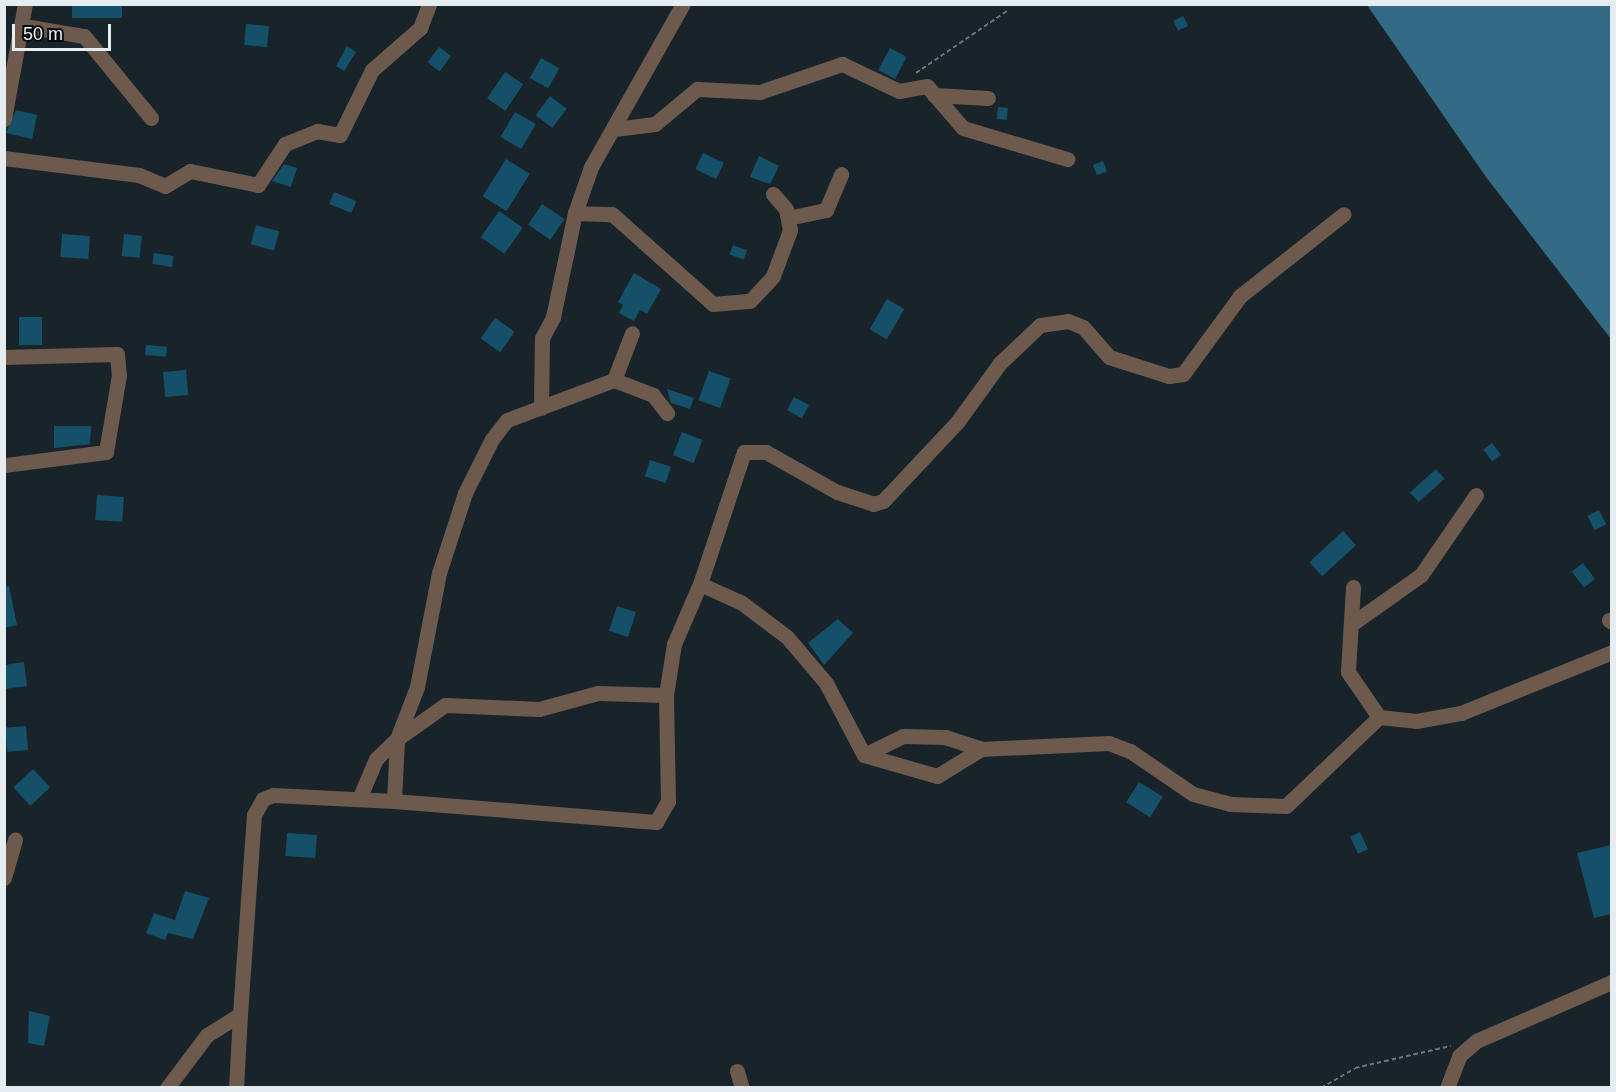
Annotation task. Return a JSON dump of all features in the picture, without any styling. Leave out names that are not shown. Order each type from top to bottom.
[{"type":"street","points":[[4,119],[24,26],[25,4]]},
{"type":"street","points":[[4,158],[139,175],[165,186],[189,171],[258,185],[285,144],[317,131],[340,135],[372,70],[420,28],[429,4]]},
{"type":"street","points":[[541,408],[542,338],[554,317],[575,213],[591,167],[683,4]]},
{"type":"street","points":[[24,26],[84,36],[151,118]]},
{"type":"street","points":[[614,129],[655,124],[697,89],[760,92],[830,66],[842,64],[899,91],[916,85],[934,95],[963,128],[1067,159]]},
{"type":"street","points":[[934,95],[988,98]]},
{"type":"street","points":[[788,218],[826,210],[841,174]]},
{"type":"street","points":[[575,213],[612,214],[713,304],[750,301],[763,289],[783,254],[788,218],[773,194]]},
{"type":"street","points":[[236,1088],[257,806],[273,795],[394,801],[656,822],[668,801],[666,695],[675,644],[700,584],[744,452],[766,452],[837,492],[873,504],[883,501],[958,422],[1000,363],[1040,325],[1068,321],[1083,327],[1117,362],[1169,376],[1183,374],[1240,296],[1344,214]]},
{"type":"street","points":[[614,380],[632,333]]},
{"type":"street","points":[[4,357],[117,354],[119,375],[106,452],[4,465]]},
{"type":"street","points":[[394,801],[397,739],[423,666],[439,573],[465,493],[500,428],[541,408],[614,380],[653,395],[667,413]]},
{"type":"street","points":[[1353,623],[1421,575],[1476,495]]},
{"type":"street","points":[[700,584],[742,603],[787,637],[826,683],[864,755],[937,776],[981,749]]},
{"type":"street","points":[[1353,587],[1353,623],[1348,672],[1379,717],[1416,721],[1461,713],[1611,652]]},
{"type":"street","points":[[359,799],[376,759],[397,739],[445,705],[539,709],[598,693],[666,695]]},
{"type":"street","points":[[864,755],[903,736],[945,737],[981,749],[1109,743],[1130,751],[1204,800],[1286,806],[1379,717]]},
{"type":"street","points":[[4,878],[15,840]]},
{"type":"street","points":[[1448,1088],[1459,1056],[1476,1041],[1611,982]]},
{"type":"street","points":[[167,1088],[207,1035],[240,1014]]},
{"type":"street","points":[[737,1071],[742,1088]]},
{"type":"path","points":[[916,85],[922,66],[1007,11]]},
{"type":"path","points":[[1321,1088],[1355,1068],[1476,1041]]},
{"type":"water","points":[[1367,5],[1611,5],[1611,339],[1486,177]]},
{"type":"building","points":[[72,4],[122,4],[122,18],[72,18]]},
{"type":"building","points":[[1183,16],[1188,26],[1178,31],[1173,21]]},
{"type":"building","points":[[246,24],[269,26],[267,47],[244,45]]},
{"type":"building","points":[[347,46],[356,52],[344,71],[336,66]]},
{"type":"building","points":[[439,47],[451,56],[440,71],[428,62]]},
{"type":"building","points":[[890,48],[907,57],[895,79],[878,70]]},
{"type":"building","points":[[541,58],[559,68],[548,88],[530,78]]},
{"type":"building","points":[[505,72],[523,84],[505,111],[487,99]]},
{"type":"building","points":[[550,96],[567,109],[552,128],[536,115]]},
{"type":"building","points":[[998,107],[1008,108],[1007,120],[997,119]]},
{"type":"building","points":[[16,110],[37,115],[32,139],[6,133]]},
{"type":"building","points":[[515,112],[536,124],[521,149],[500,137]]},
{"type":"building","points":[[703,153],[724,163],[716,179],[695,169]]},
{"type":"building","points":[[759,156],[779,166],[770,184],[750,177]]},
{"type":"building","points":[[506,159],[530,174],[506,211],[483,196]]},
{"type":"building","points":[[1103,161],[1107,171],[1097,175],[1093,165]]},
{"type":"building","points":[[284,164],[297,168],[291,187],[272,181]]},
{"type":"building","points":[[334,192],[356,201],[351,213],[329,204]]},
{"type":"building","points":[[542,204],[564,219],[550,240],[528,225]]},
{"type":"building","points":[[499,211],[523,228],[504,254],[481,237]]},
{"type":"building","points":[[256,225],[279,231],[274,251],[251,244]]},
{"type":"building","points":[[62,234],[90,236],[88,259],[60,257]]},
{"type":"building","points":[[124,234],[142,236],[140,258],[122,256]]},
{"type":"building","points":[[733,245],[747,250],[744,260],[730,254]]},
{"type":"building","points":[[154,253],[174,256],[172,267],[152,264]]},
{"type":"building","points":[[634,273],[661,289],[647,314],[640,310],[634,321],[619,313],[623,305],[618,302]]},
{"type":"building","points":[[887,299],[904,309],[887,339],[870,329]]},
{"type":"building","points":[[19,317],[42,317],[42,345],[19,345]]},
{"type":"building","points":[[495,318],[515,332],[500,352],[481,338]]},
{"type":"building","points":[[146,345],[167,347],[166,357],[145,355]]},
{"type":"building","points":[[186,370],[188,395],[165,397],[163,372]]},
{"type":"building","points":[[709,371],[731,379],[720,408],[698,400]]},
{"type":"building","points":[[667,389],[694,398],[690,409],[671,403]]},
{"type":"building","points":[[794,397],[809,405],[802,418],[787,410]]},
{"type":"building","points":[[54,426],[91,426],[90,444],[54,448]]},
{"type":"building","points":[[682,432],[703,440],[694,463],[673,455]]},
{"type":"building","points":[[1492,443],[1501,455],[1492,462],[1483,450]]},
{"type":"building","points":[[650,460],[671,467],[666,483],[645,476]]},
{"type":"building","points":[[1436,469],[1445,479],[1419,502],[1410,492]]},
{"type":"building","points":[[97,495],[124,497],[122,522],[95,520]]},
{"type":"building","points":[[1599,510],[1606,524],[1595,530],[1587,516]]},
{"type":"building","points":[[1343,531],[1356,545],[1322,576],[1309,562]]},
{"type":"building","points":[[1583,563],[1595,579],[1584,587],[1572,571]]},
{"type":"building","points":[[9,586],[17,625],[4,628],[4,587]]},
{"type":"building","points":[[617,606],[636,612],[628,637],[609,631]]},
{"type":"building","points":[[838,619],[853,633],[824,665],[808,643]]},
{"type":"building","points":[[24,662],[27,686],[4,689],[4,665]]},
{"type":"building","points":[[26,726],[28,750],[7,752],[5,728]]},
{"type":"building","points":[[33,769],[50,787],[30,806],[13,787]]},
{"type":"building","points":[[1139,782],[1163,797],[1150,817],[1126,802]]},
{"type":"building","points":[[1360,832],[1368,849],[1358,854],[1350,837]]},
{"type":"building","points":[[287,833],[317,835],[315,858],[285,856]]},
{"type":"building","points":[[1611,845],[1611,914],[1594,918],[1577,853]]},
{"type":"building","points":[[185,891],[209,898],[193,939],[168,933],[165,940],[146,933],[154,913],[175,920]]},
{"type":"building","points":[[29,1011],[50,1016],[44,1046],[28,1043]]}]
